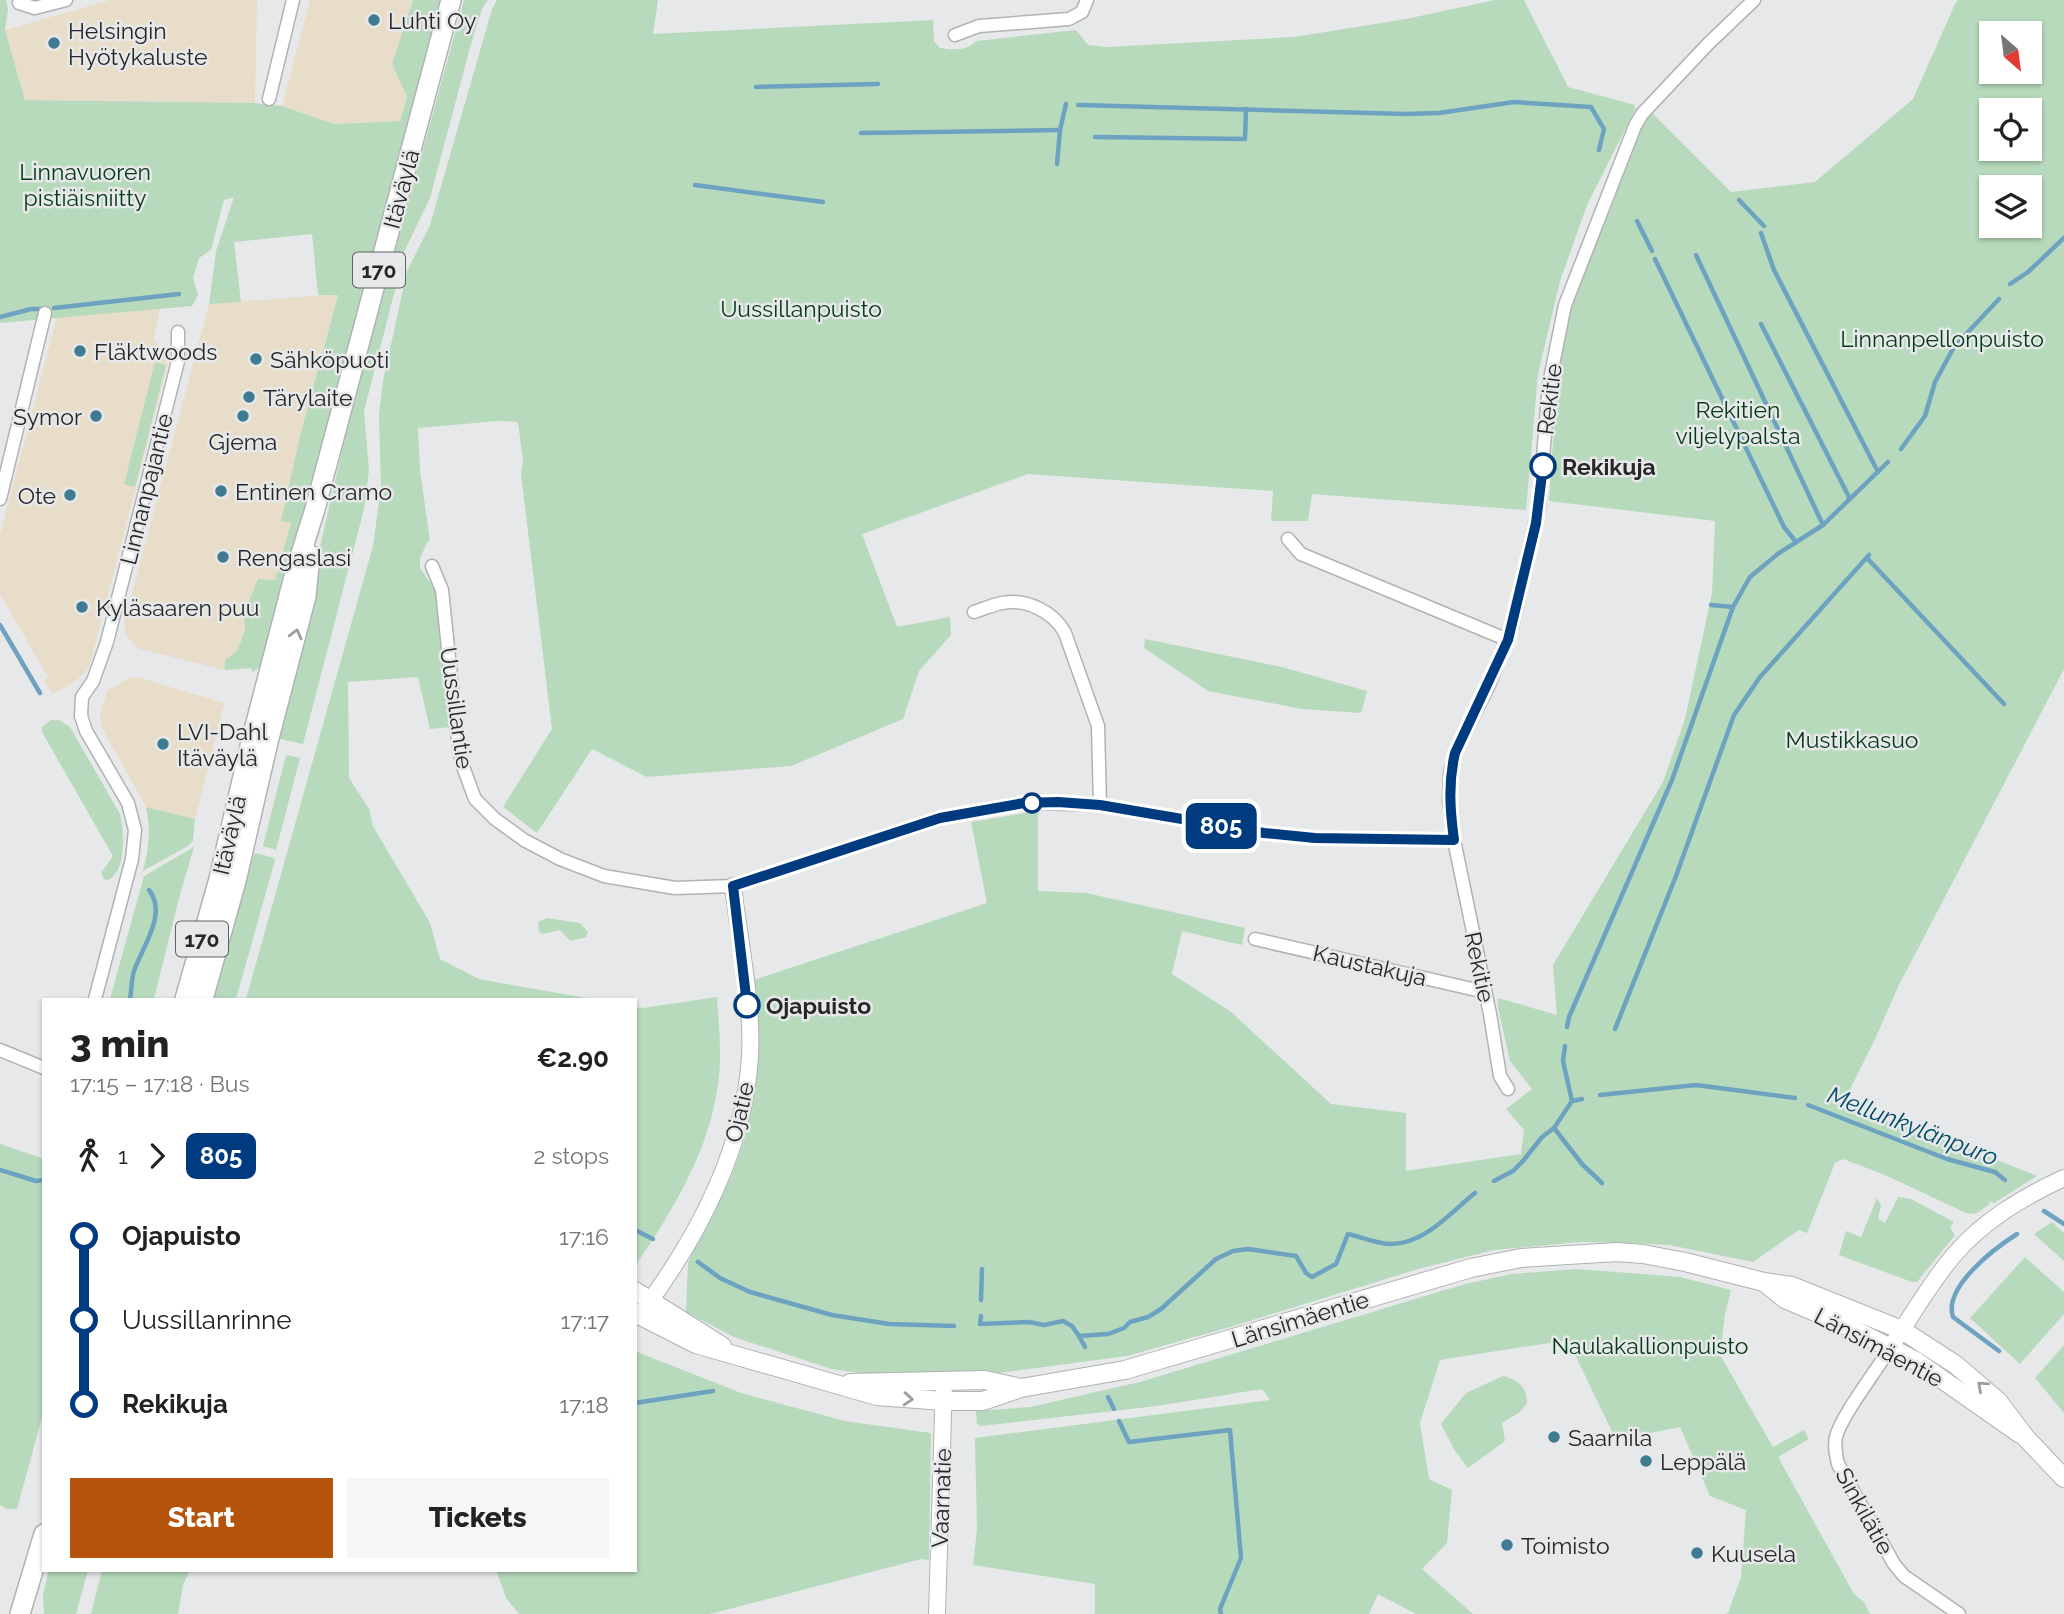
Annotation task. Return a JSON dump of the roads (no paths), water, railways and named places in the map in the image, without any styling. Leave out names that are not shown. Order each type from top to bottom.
[{"type":"main road","name":"Itäväylä","points":[[186,998],[219,879],[252,737],[295,573],[315,509],[453,0]]},
{"type":"main road","name":"Itäväylä","points":[[203,998],[236,881],[268,741],[306,596],[315,509]]},
{"type":"main road","name":"Länsimäentie","points":[[637,1315],[696,1344],[877,1396],[983,1401],[1021,1388],[1125,1370],[1471,1268],[1521,1258],[1579,1255],[1642,1263],[1685,1262],[1764,1282],[1792,1286],[1902,1330],[1978,1382],[2006,1410],[2026,1438],[2064,1478]]},
{"type":"main road","name":"Länsimäentie","points":[[1764,1282],[1785,1299],[1841,1323],[1940,1377],[2005,1426],[2026,1438]]},
{"type":"main road","name":"Länsimäentie","points":[[643,1296],[733,1353]]},
{"type":"main road","name":"Länsimäentie","points":[[825,1382],[985,1380],[1021,1388]]},
{"type":"main road","points":[[20,1614],[42,1541]]},
{"type":"main road","points":[[33,1614],[42,1571]]},
{"type":"street","points":[[19,3],[35,8],[66,0]]},
{"type":"street","points":[[269,99],[293,0]]},
{"type":"street","points":[[955,35],[979,26],[1063,20],[1082,12],[1087,0]]},
{"type":"street","name":"Rekitie","points":[[1508,1089],[1500,1076],[1454,840],[1449,801],[1450,773],[1455,753],[1508,640],[1539,507],[1549,384],[1565,305],[1630,137],[1642,114],[1754,0]]},
{"type":"street","points":[[0,499],[45,313]]},
{"type":"street","name":"Linnanpajantie","points":[[95,998],[132,859],[135,830],[128,803],[86,731],[81,716],[82,697],[93,681],[104,653],[178,361],[178,332]]},
{"type":"street","points":[[1288,539],[1301,554],[1508,640]]},
{"type":"street","name":"Uussillantie","points":[[432,566],[442,590],[462,764],[471,791],[482,807],[524,840],[559,859],[604,876],[676,888],[709,889],[733,886],[940,818],[1016,804],[1058,802],[1100,805],[1264,833],[1327,838],[1454,840]]},
{"type":"street","points":[[974,612],[1003,603],[1019,603],[1036,608],[1058,620],[1098,726],[1100,805]]},
{"type":"street","name":"Ojatie","points":[[637,1315],[643,1296],[670,1273],[709,1202],[731,1149],[746,1089],[750,1027],[733,886]]},
{"type":"street","name":"Kaustakuja","points":[[1255,939],[1485,992]]},
{"type":"street","points":[[0,1051],[42,1067]]},
{"type":"street","points":[[1890,1348],[1941,1272],[1975,1234],[2029,1195],[2064,1178]]},
{"type":"street","name":"Sinkilätie","points":[[1890,1348],[1843,1421],[1835,1449],[1838,1465],[1894,1564],[1904,1576],[1959,1614]]},
{"type":"street","name":"Vaarnatie","points":[[937,1614],[944,1382]]},
{"type":"waterway","points":[[756,87],[878,84]]},
{"type":"waterway","points":[[1078,105],[1406,114],[1439,113],[1514,102],[1591,107],[1604,129],[1599,150]]},
{"type":"waterway","points":[[1057,164],[1066,104]]},
{"type":"waterway","points":[[1095,137],[1245,139],[1246,109]]},
{"type":"waterway","points":[[861,133],[1060,130]]},
{"type":"waterway","points":[[695,185],[823,202]]},
{"type":"waterway","points":[[1739,200],[1764,226]]},
{"type":"waterway","points":[[1637,221],[1652,251]]},
{"type":"waterway","points":[[1761,233],[1774,270],[1878,472]]},
{"type":"waterway","points":[[2010,284],[2028,272],[2064,238]]},
{"type":"waterway","points":[[1696,255],[1823,525]]},
{"type":"waterway","points":[[1655,259],[1784,527],[1796,542]]},
{"type":"waterway","points":[[54,308],[179,294]]},
{"type":"waterway","points":[[1901,449],[1925,416],[1935,382],[1954,347],[1999,299]]},
{"type":"waterway","points":[[0,317],[41,309]]},
{"type":"waterway","points":[[1761,324],[1850,499]]},
{"type":"waterway","points":[[1567,1027],[1672,780],[1733,607],[1750,577],[1779,553],[1823,525],[1888,462]]},
{"type":"waterway","points":[[1615,1029],[1676,876],[1734,715],[1760,677],[1869,555]]},
{"type":"waterway","points":[[1867,558],[2004,704]]},
{"type":"waterway","points":[[1711,605],[1733,607]]},
{"type":"waterway","name":"Mellunkylänpuro","points":[[0,625],[40,693]]},
{"type":"waterway","name":"Mellunkylänpuro","points":[[130,998],[134,971],[155,920],[156,909],[149,890]]},
{"type":"waterway","points":[[1565,1046],[1563,1061],[1572,1101]]},
{"type":"waterway","name":"Mellunkylänpuro","points":[[1600,1095],[1696,1085],[1795,1098]]},
{"type":"waterway","name":"Mellunkylänpuro","points":[[1494,1181],[1513,1171],[1542,1137],[1554,1128],[1572,1101],[1582,1099]]},
{"type":"waterway","name":"Mellunkylänpuro","points":[[1808,1105],[1947,1159],[1995,1172],[2005,1180]]},
{"type":"waterway","points":[[1554,1128],[1582,1164],[1602,1183]]},
{"type":"waterway","name":"Mellunkylänpuro","points":[[0,1170],[36,1181],[42,1180]]},
{"type":"waterway","name":"Mellunkylänpuro","points":[[981,1316],[980,1324],[1029,1322],[1044,1325],[1063,1321],[1072,1326],[1079,1336],[1108,1334],[1161,1309],[1216,1259],[1233,1251],[1248,1249],[1296,1256],[1306,1273],[1312,1277],[1336,1264],[1348,1234],[1386,1244],[1403,1243],[1437,1226],[1475,1193]]},
{"type":"waterway","name":"Mellunkylänpuro","points":[[2044,1211],[2064,1224]]},
{"type":"waterway","name":"Mellunkylänpuro","points":[[637,1231],[653,1239]]},
{"type":"waterway","points":[[1999,1351],[1953,1317],[1952,1305],[1956,1293],[1973,1269],[2017,1234]]},
{"type":"waterway","name":"Mellunkylänpuro","points":[[698,1262],[720,1278],[750,1292],[832,1315],[889,1324],[954,1326]]},
{"type":"waterway","points":[[981,1300],[982,1269]]},
{"type":"waterway","points":[[1079,1336],[1085,1347]]},
{"type":"waterway","points":[[637,1403],[713,1391]]},
{"type":"waterway","points":[[1108,1397],[1114,1409]]},
{"type":"waterway","points":[[1119,1421],[1129,1442],[1230,1430],[1241,1558],[1220,1609],[1221,1614]]},
{"type":"place","name":"Luhti Oy","points":[[374,20]]},
{"type":"place","name":"Helsingin Hyötykaluste","points":[[54,43]]},
{"type":"place","name":"Fläktwoods","points":[[80,351]]},
{"type":"place","name":"Sähköpuoti","points":[[256,359]]},
{"type":"place","name":"Tärylaite","points":[[249,397]]},
{"type":"place","name":"Symor","points":[[96,416]]},
{"type":"place","name":"Gjema","points":[[243,416]]},
{"type":"place","name":"Rekikuja","points":[[1543,466]]},
{"type":"place","name":"Entinen Cramo","points":[[221,491]]},
{"type":"place","name":"Ote","points":[[70,495]]},
{"type":"place","name":"Rengaslasi","points":[[223,557]]},
{"type":"place","name":"Kyläsaaren puu","points":[[82,607]]},
{"type":"place","name":"LVI-Dahl Itäväylä","points":[[163,744]]},
{"type":"place","name":"Ojapuisto","points":[[747,1005]]},
{"type":"place","name":"Saarnila","points":[[1554,1437]]},
{"type":"place","name":"Leppälä","points":[[1646,1461]]},
{"type":"place","name":"Toimisto","points":[[1507,1545]]},
{"type":"place","name":"Kuusela","points":[[1697,1553]]},
{"type":"park label","name":"Linnavuoren pistiäisniitty","points":[[85,184]]},
{"type":"park label","name":"Uussillanpuisto","points":[[801,308]]},
{"type":"park label","name":"Linnanpellonpuisto","points":[[1942,338]]},
{"type":"park label","name":"Rekitien viljelypalsta","points":[[1738,422]]},
{"type":"park label","name":"Mustikkasuo","points":[[1852,739]]},
{"type":"park label","name":"Naulakallionpuisto","points":[[1650,1345]]}]
